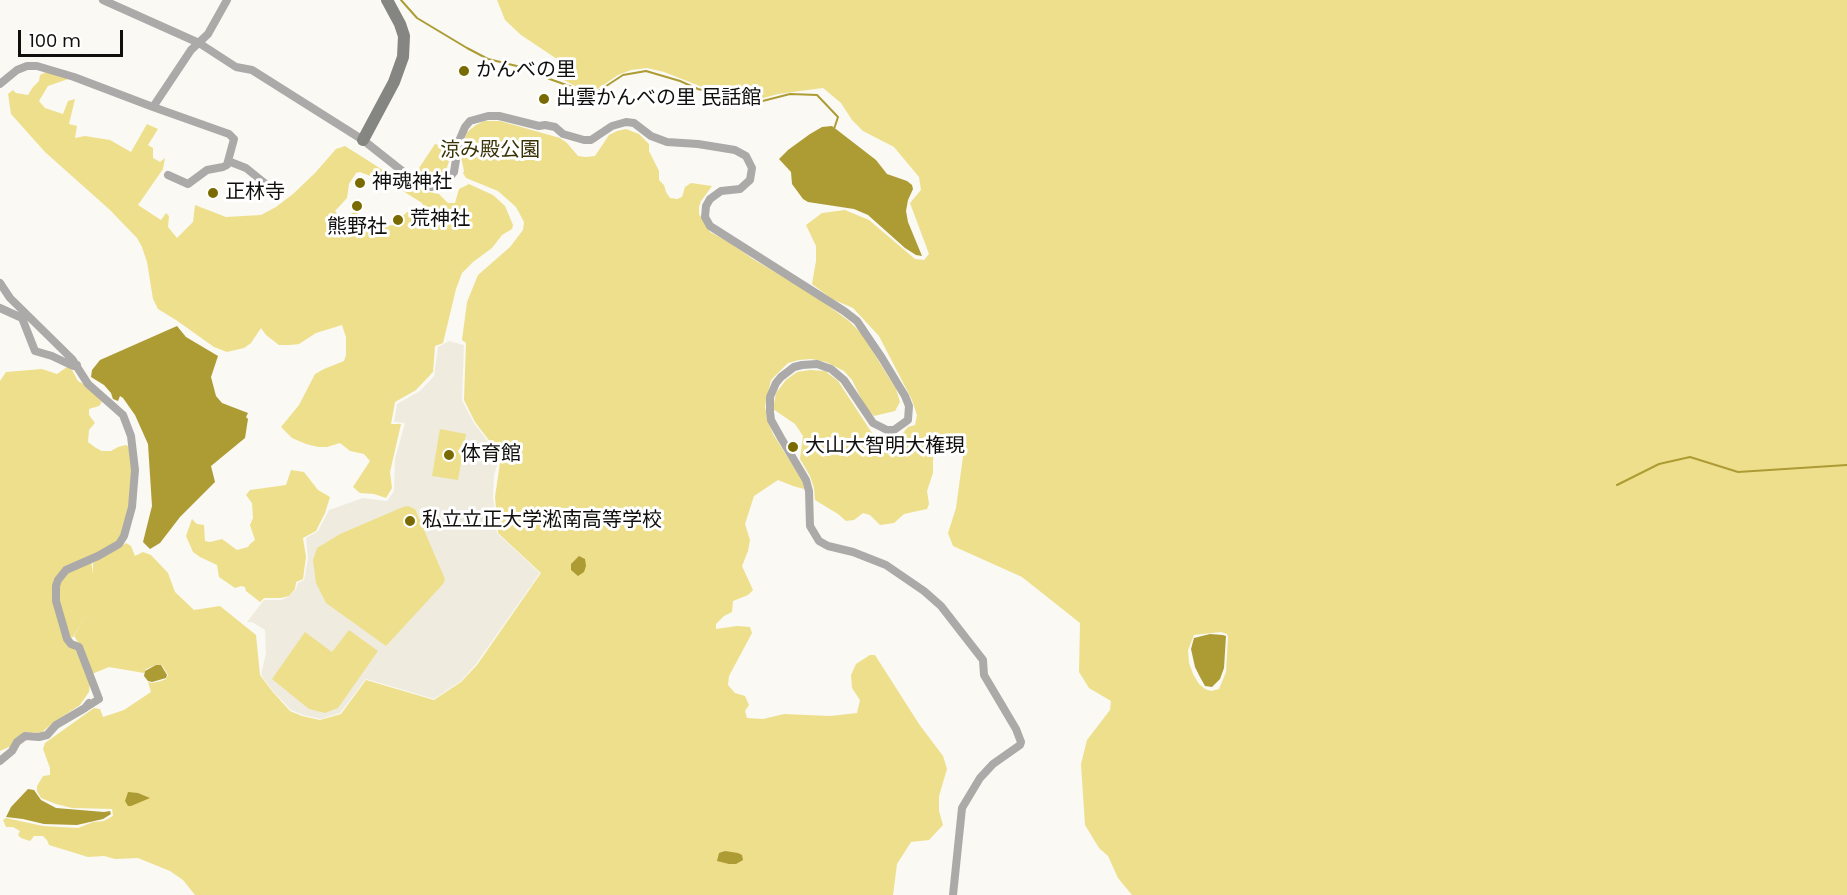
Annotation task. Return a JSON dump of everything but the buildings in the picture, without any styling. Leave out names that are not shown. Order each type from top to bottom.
[{"type":"main road","points":[[363,140],[394,82],[403,57],[404,36],[387,0]]},
{"type":"street","points":[[103,0],[199,43],[236,67],[252,70],[363,140],[406,174],[431,187],[445,183],[454,172],[459,141],[465,127],[470,121],[488,116],[499,116],[539,126],[545,125],[563,134],[584,140],[591,140],[612,126],[626,122],[634,123],[651,136],[667,142],[735,150],[748,158],[752,168],[750,180],[740,189],[720,191],[707,203],[705,217],[710,226],[844,310],[856,321],[882,358],[909,406],[908,420],[894,430],[887,430],[873,423],[844,380],[831,369],[817,364],[794,367],[776,383],[770,397],[771,420],[806,480],[809,491],[810,526],[819,541],[886,565],[924,591],[941,606],[983,660],[984,675],[1016,729],[1021,742],[1020,746],[993,764],[980,778],[962,808],[952,895]]},
{"type":"street","points":[[153,106],[191,50],[208,34],[227,0]]},
{"type":"street","points":[[0,84],[17,70],[27,66],[38,66],[153,106],[234,139],[227,165],[207,170],[188,184],[168,174]]},
{"type":"street","points":[[228,161],[246,168],[272,187]]},
{"type":"street","points":[[0,283],[23,315],[77,365],[88,384],[123,416],[129,427],[135,460],[132,507],[124,536],[119,544],[66,570],[56,586],[56,601],[67,639],[71,644],[79,646],[95,689],[85,708],[56,725],[47,735],[39,737],[25,735],[0,761]]},
{"type":"street","points":[[0,308],[23,315]]},
{"type":"street","points":[[23,315],[34,351],[73,366],[77,365]]},
{"type":"shaded area","points":[[832,126],[876,160],[887,174],[912,185],[913,189],[906,211],[908,222],[922,256],[905,248],[868,215],[854,209],[808,202],[792,184],[791,172],[779,159],[810,134],[822,127]]},
{"type":"shaded area","points":[[177,326],[186,337],[218,356],[211,377],[216,396],[222,403],[248,413],[246,417],[248,419],[245,438],[211,466],[215,482],[180,517],[160,543],[150,549],[143,542],[152,506],[148,444],[135,415],[123,398],[120,396],[118,401],[113,399],[104,385],[91,377],[92,370],[100,360]]},
{"type":"shaded area","name":"私立立正大学淞南高等学校","points":[[449,341],[464,345],[462,400],[474,423],[500,457],[494,475],[493,496],[497,533],[540,573],[476,664],[461,681],[434,699],[366,679],[340,713],[321,719],[303,715],[291,710],[261,675],[266,653],[265,630],[252,622],[247,622],[264,600],[281,600],[289,596],[298,583],[304,580],[308,558],[306,538],[318,531],[329,510],[363,498],[387,501],[394,491],[395,459],[405,423],[394,422],[397,404],[420,391],[434,376],[438,347]]},
{"type":"shaded area","points":[[579,556],[585,559],[586,566],[584,572],[578,576],[571,570],[571,564]]},
{"type":"shaded area","points":[[1210,634],[1226,636],[1224,668],[1220,679],[1212,687],[1205,686],[1200,677],[1191,649],[1194,638]]},
{"type":"shaded area","points":[[161,665],[167,675],[166,678],[148,681],[144,676],[145,671]]},
{"type":"shaded area","points":[[28,789],[34,790],[41,800],[56,808],[110,811],[111,814],[103,819],[77,825],[44,824],[6,817],[11,807]]},
{"type":"shaded area","points":[[128,792],[150,798],[128,806],[125,801]]},
{"type":"shaded area","points":[[725,851],[742,855],[743,860],[736,864],[717,861],[719,853]]},
{"type":"green space","points":[[497,0],[1847,0],[1847,895],[1132,895],[1118,878],[1108,856],[1099,848],[1085,825],[1081,764],[1087,740],[1110,710],[1111,701],[1089,688],[1079,672],[1080,623],[1022,577],[953,546],[948,533],[956,508],[964,449],[956,440],[943,441],[935,447],[933,473],[927,491],[929,504],[927,509],[904,514],[894,523],[880,525],[870,515],[863,513],[854,520],[846,521],[815,500],[810,476],[800,459],[803,436],[795,424],[773,409],[776,393],[786,380],[797,372],[825,371],[838,381],[874,436],[883,439],[903,433],[908,427],[915,425],[917,415],[912,400],[879,336],[853,308],[832,299],[812,284],[816,246],[806,225],[822,213],[845,210],[869,220],[915,259],[924,260],[929,254],[910,203],[921,190],[919,177],[894,147],[863,131],[852,120],[841,103],[823,88],[778,94],[749,102],[738,101],[664,72],[647,68],[631,70],[618,75],[596,90],[588,91],[558,77],[556,73],[560,67],[560,61],[521,35],[505,20]],"holes":[[[1221,632],[1227,634],[1226,672],[1219,689],[1211,691],[1205,689],[1193,674],[1188,650],[1194,635]]]},
{"type":"green space","points":[[46,72],[71,78],[48,86],[39,101],[45,108],[63,114],[68,101],[75,99],[69,124],[77,126],[75,138],[85,136],[110,140],[131,152],[147,124],[158,129],[148,145],[153,148],[153,158],[160,162],[165,158],[163,169],[138,205],[161,220],[166,213],[169,216],[168,227],[177,238],[193,222],[195,205],[226,217],[261,215],[276,207],[315,173],[336,149],[345,146],[388,175],[383,181],[360,172],[356,173],[349,184],[347,198],[335,211],[339,216],[343,217],[355,212],[374,223],[386,226],[393,225],[407,212],[412,212],[423,227],[430,226],[430,220],[422,203],[392,184],[392,179],[397,174],[401,174],[423,191],[439,194],[448,203],[455,203],[459,189],[469,184],[493,195],[505,206],[513,225],[512,229],[502,235],[492,248],[462,273],[443,343],[435,346],[433,372],[416,390],[395,402],[391,424],[401,424],[390,472],[392,488],[386,498],[360,493],[353,487],[370,461],[364,454],[350,451],[340,443],[327,447],[306,444],[292,438],[281,427],[299,405],[315,374],[344,361],[346,337],[342,325],[316,333],[299,344],[290,345],[279,345],[261,328],[251,343],[244,348],[227,352],[214,347],[158,309],[153,299],[147,262],[137,238],[110,210],[45,152],[11,114],[8,94],[13,90],[16,93],[28,95],[39,81],[40,75]]},
{"type":"green space","name":"涼み殿公園","points":[[484,121],[500,121],[560,138],[578,156],[586,157],[595,156],[609,135],[617,131],[626,129],[639,134],[649,144],[649,151],[659,171],[659,180],[670,198],[682,197],[685,187],[691,183],[712,186],[699,207],[699,214],[710,232],[812,294],[849,321],[862,334],[896,389],[900,402],[895,411],[874,416],[866,408],[852,380],[844,371],[826,362],[811,359],[788,363],[771,380],[765,406],[767,419],[773,434],[802,480],[804,489],[778,480],[754,496],[745,524],[750,540],[742,566],[753,590],[748,595],[733,601],[732,612],[716,624],[716,629],[750,627],[752,633],[729,676],[728,685],[735,693],[745,696],[749,705],[745,711],[747,718],[763,719],[784,714],[830,716],[857,713],[860,700],[852,688],[851,675],[856,664],[870,655],[875,655],[919,724],[943,756],[947,769],[939,796],[939,811],[943,825],[929,840],[911,842],[897,864],[893,895],[195,895],[183,880],[170,871],[138,858],[88,857],[49,845],[43,836],[34,836],[30,841],[21,838],[18,835],[20,831],[13,827],[6,827],[3,820],[6,818],[43,826],[78,828],[93,822],[104,821],[113,816],[112,809],[72,808],[41,798],[37,786],[43,776],[50,775],[50,768],[43,749],[45,743],[94,708],[100,709],[103,717],[124,710],[151,692],[148,682],[161,681],[168,675],[162,665],[146,669],[144,673],[109,667],[92,674],[74,636],[86,615],[73,637],[68,639],[56,586],[67,570],[91,560],[93,574],[93,563],[126,543],[131,546],[135,556],[143,552],[151,555],[168,573],[175,592],[194,610],[220,606],[256,635],[260,675],[272,691],[290,711],[320,720],[341,714],[366,680],[434,700],[461,682],[477,665],[541,573],[498,533],[495,497],[501,456],[475,422],[464,400],[466,343],[462,340],[467,302],[478,275],[510,247],[523,230],[524,222],[516,207],[498,191],[466,178],[463,173],[461,157],[467,132]]},
{"type":"green space","points":[[435,144],[449,148],[449,161],[439,181],[429,182],[420,177],[419,168]]},
{"type":"green space","points":[[67,367],[72,370],[78,381],[87,386],[102,402],[99,406],[89,409],[89,415],[95,423],[89,430],[88,442],[102,451],[111,451],[126,445],[130,447],[132,460],[129,507],[122,534],[117,542],[64,567],[53,603],[77,650],[90,683],[89,692],[80,705],[41,733],[25,732],[16,738],[11,746],[0,751],[0,381],[6,372],[42,369],[57,374]]},
{"type":"green space","name":"体育館","points":[[440,429],[466,434],[458,480],[432,476]]},
{"type":"green space","points":[[291,470],[304,472],[318,490],[330,497],[316,531],[303,538],[306,557],[303,579],[296,582],[295,589],[289,596],[264,598],[260,602],[246,591],[245,587],[235,588],[219,577],[217,565],[193,552],[186,536],[192,519],[197,524],[204,525],[205,541],[222,539],[237,550],[248,547],[255,540],[250,525],[253,518],[252,503],[246,495],[250,490],[286,485]]},
{"type":"green space","points":[[408,506],[415,509],[445,579],[443,584],[386,646],[326,603],[316,583],[313,560],[317,548],[340,534]]},
{"type":"green space","points":[[349,630],[378,651],[338,708],[325,713],[309,709],[272,679],[305,632],[332,652]]},
{"type":"waterway","points":[[401,0],[417,18],[467,48],[488,59],[525,68],[534,73]]},
{"type":"waterway","points":[[544,77],[589,93],[597,92],[623,75],[646,71],[747,105],[790,94],[817,95],[838,117],[834,129]]},
{"type":"waterway","points":[[1617,485],[1659,464],[1690,457],[1738,472],[1847,465]]},
{"type":"place","name":"かんべの里","points":[[464,71]]},
{"type":"place","name":"出雲かんべの里 民話館","points":[[544,99]]},
{"type":"place","name":"神魂神社","points":[[360,183]]},
{"type":"place","name":"正林寺","points":[[213,193]]},
{"type":"place","name":"熊野社","points":[[357,206]]},
{"type":"place","name":"荒神社","points":[[398,220]]},
{"type":"place","name":"大山大智明大権現","points":[[793,447]]},
{"type":"place","name":"体育館","points":[[449,455]]},
{"type":"place","name":"私立立正大学淞南高等学校","points":[[410,521]]}]
